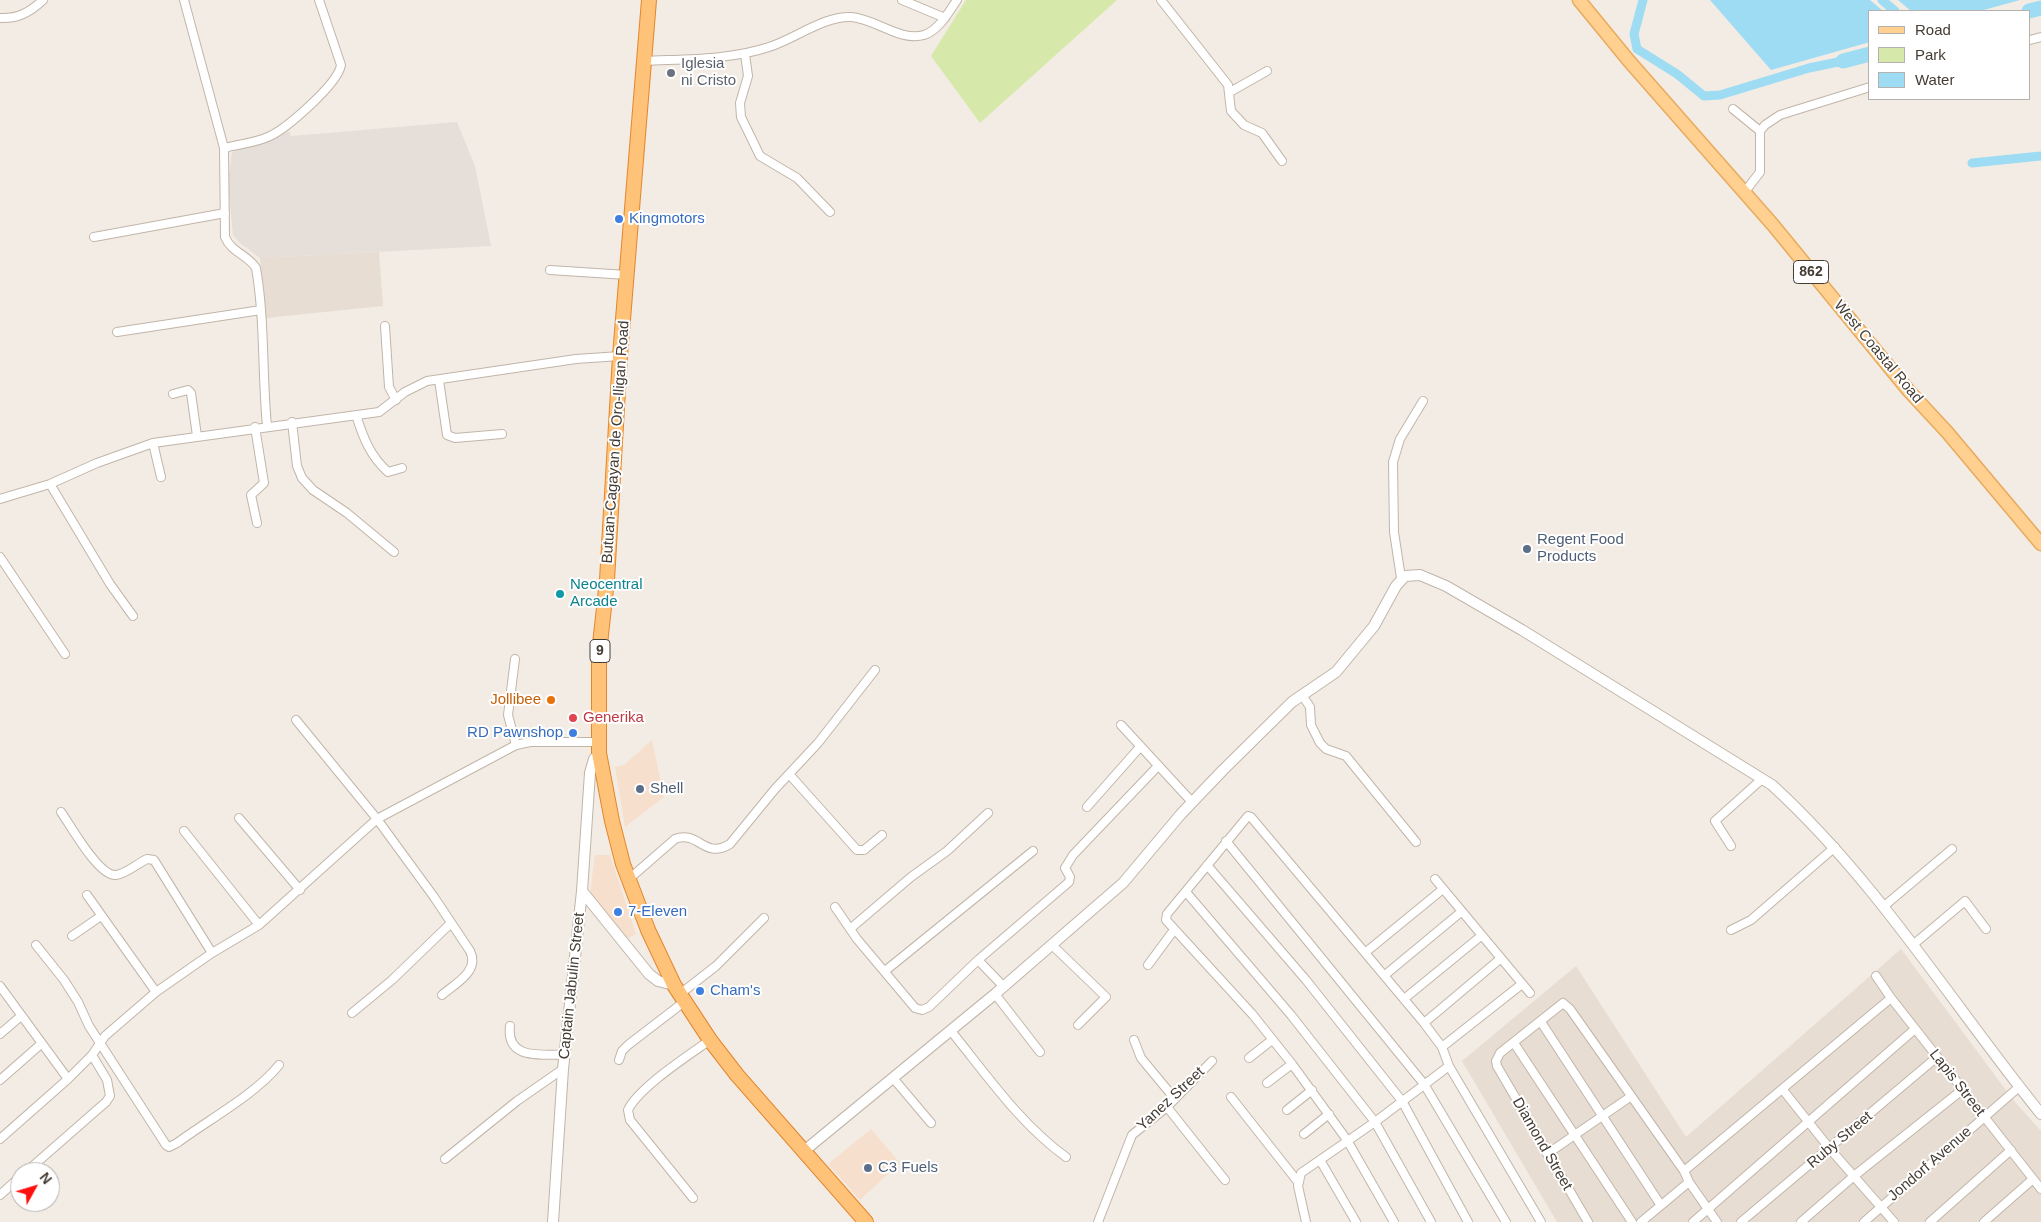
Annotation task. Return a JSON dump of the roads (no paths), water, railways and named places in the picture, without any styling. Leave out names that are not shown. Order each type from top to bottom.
[{"type":"highway","name":"Butuan-Cagayan de Oro-Iligan Road","points":[[649,0],[620,356],[612,512],[600,653],[598,747],[614,829],[629,879],[648,930],[679,994],[710,1040],[742,1081],[866,1222]]},
{"type":"main road","name":"West Coastal Road","points":[[1579,0],[1629,61],[1744,193],[1908,390],[1947,432],[2041,544]]},
{"type":"street","points":[[0,18],[14,18],[22,15],[43,0]]},
{"type":"street","points":[[184,0],[224,148],[225,237],[228,244],[256,268],[261,310],[262,366],[268,426]]},
{"type":"street","points":[[224,148],[268,137],[281,130],[317,98],[338,74],[341,65],[320,0]]},
{"type":"street","points":[[902,0],[945,18]]},
{"type":"street","points":[[645,61],[744,54],[770,47],[838,18],[852,17],[906,35],[921,36],[935,28],[945,18],[957,0]]},
{"type":"street","points":[[1161,0],[1228,85],[1231,111],[1244,125],[1262,133],[1282,161]]},
{"type":"street","points":[[744,54],[748,76],[740,103],[741,117],[760,156],[797,178],[830,212]]},
{"type":"street","points":[[1230,92],[1267,70]]},
{"type":"street","points":[[1744,193],[1760,172],[1760,131],[1765,125],[1780,115],[1868,88]]},
{"type":"street","points":[[1733,109],[1760,131]]},
{"type":"street","points":[[94,237],[225,213]]},
{"type":"street","points":[[550,270],[627,275]]},
{"type":"street","points":[[117,332],[261,310]]},
{"type":"street","points":[[385,326],[389,387],[396,400]]},
{"type":"street","points":[[0,499],[50,484],[97,463],[154,443],[292,422],[378,412],[417,384],[576,359],[620,356]]},
{"type":"street","points":[[439,380],[447,435],[455,438],[502,434]]},
{"type":"street","points":[[173,394],[188,390],[191,393],[198,436]]},
{"type":"street","points":[[804,1151],[995,994],[1123,882],[1192,802],[1302,695],[1324,682],[1336,672],[1374,626],[1401,578],[1394,532],[1393,462],[1400,439],[1423,401]]},
{"type":"street","points":[[356,415],[364,438],[377,461],[388,472],[402,468]]},
{"type":"street","points":[[292,422],[297,466],[302,478],[313,490],[347,512],[394,552]]},
{"type":"street","points":[[255,428],[264,483],[251,495],[257,523]]},
{"type":"street","points":[[154,443],[161,477]]},
{"type":"street","points":[[50,484],[110,584],[133,616]]},
{"type":"street","points":[[0,557],[65,654]]},
{"type":"street","points":[[1401,578],[1412,574],[1420,575],[1446,586],[1522,630],[1762,779],[1800,812],[1835,847],[1914,944],[1974,1029],[2041,1114]]},
{"type":"street","points":[[515,659],[508,715],[516,746]]},
{"type":"street","points":[[629,879],[675,839],[682,836],[696,841],[709,849],[722,849],[730,844],[789,774],[818,743],[875,670]]},
{"type":"street","points":[[1302,695],[1310,707],[1311,725],[1320,743],[1326,749],[1341,752],[1346,756],[1416,842]]},
{"type":"street","points":[[296,720],[377,819],[470,951],[474,964],[442,995]]},
{"type":"street","points":[[1121,724],[1192,802]]},
{"type":"street","points":[[0,1138],[68,1079],[92,1056],[100,1042],[156,992],[259,925],[377,819],[516,746],[530,742],[598,747]]},
{"type":"street","name":"Captain Jabulin Street","points":[[553,1222],[564,1055],[582,890],[590,773],[598,747]]},
{"type":"street","points":[[1087,807],[1140,747]]},
{"type":"street","points":[[835,907],[850,929],[915,1008],[922,1010],[929,1007],[978,960],[1068,882],[1070,877],[1065,868],[1073,855],[1158,766]]},
{"type":"street","points":[[789,774],[857,850],[864,850],[882,835]]},
{"type":"street","points":[[1731,846],[1715,821],[1762,779]]},
{"type":"street","points":[[61,812],[92,858],[113,875],[122,873],[147,858],[154,860],[212,954]]},
{"type":"street","points":[[850,929],[904,883],[947,851],[988,814]]},
{"type":"street","points":[[1394,1222],[1347,1140],[1312,1090],[1253,1015],[1174,930],[1166,917],[1245,818],[1251,817],[1366,952],[1442,1047],[1449,1066],[1541,1222]]},
{"type":"street","points":[[239,818],[300,890]]},
{"type":"street","points":[[184,831],[259,925]]},
{"type":"street","points":[[1226,841],[1424,1084],[1506,1222]]},
{"type":"street","points":[[1731,930],[1751,920],[1835,847]]},
{"type":"street","points":[[1883,907],[1952,849]]},
{"type":"street","points":[[885,971],[1032,851]]},
{"type":"street","points":[[1206,865],[1306,980],[1402,1101],[1468,1222]]},
{"type":"street","points":[[1435,879],[1500,959],[1530,992]]},
{"type":"street","points":[[1366,952],[1443,889]]},
{"type":"street","points":[[582,890],[649,974],[679,994]]},
{"type":"street","points":[[1186,892],[1285,1008],[1375,1122],[1430,1222]]},
{"type":"street","points":[[87,895],[156,992]]},
{"type":"street","points":[[1914,944],[1965,901],[1986,929]]},
{"type":"street","points":[[1385,975],[1461,912]]},
{"type":"street","points":[[72,936],[101,916]]},
{"type":"street","points":[[620,1060],[622,1051],[679,994],[716,966],[764,918]]},
{"type":"street","points":[[352,1013],[392,980],[451,923]]},
{"type":"street","points":[[1148,965],[1174,930]]},
{"type":"street","points":[[1404,999],[1481,936]]},
{"type":"street","points":[[36,945],[64,980],[78,1002],[84,1019],[162,1141],[169,1147],[268,1078],[279,1065]]},
{"type":"street","points":[[1052,945],[1106,997],[1078,1025]]},
{"type":"street","points":[[1424,1023],[1500,959]]},
{"type":"street","points":[[978,960],[1004,986]]},
{"type":"street","name":"Lapis Street","points":[[1876,976],[1962,1090],[2041,1189]]},
{"type":"street","points":[[1442,1047],[1522,984]]},
{"type":"street","points":[[1,990],[68,1079]]},
{"type":"street","points":[[995,994],[1040,1052]]},
{"type":"street","points":[[1684,1171],[1891,998]]},
{"type":"street","points":[[1632,1222],[1574,1137],[1514,1043],[1560,1004],[1568,1005],[1630,1097],[1684,1171],[1707,1210],[1717,1222]]},
{"type":"street","points":[[0,1034],[22,1016]]},
{"type":"street","points":[[1541,1022],[1660,1204]]},
{"type":"street","points":[[510,1026],[509,1038],[515,1048],[528,1053],[564,1055]]},
{"type":"street","points":[[1693,1222],[1915,1029]]},
{"type":"street","points":[[950,1031],[1031,1128],[1066,1157]]},
{"type":"street","points":[[693,1198],[630,1120],[628,1110],[640,1095],[681,1060],[710,1040]]},
{"type":"street","points":[[1134,1040],[1141,1058],[1175,1099]]},
{"type":"street","points":[[1249,1058],[1272,1040]]},
{"type":"street","name":"Diamond Street","points":[[1514,1043],[1498,1056],[1497,1066],[1588,1222]]},
{"type":"street","points":[[0,1080],[41,1044]]},
{"type":"street","points":[[37,1162],[106,1102],[110,1096],[106,1080],[92,1056]]},
{"type":"street","name":"Ruby Street","points":[[1741,1222],[1937,1057]]},
{"type":"street","name":"Yanez Street","points":[[1098,1222],[1128,1141],[1138,1128],[1167,1107],[1212,1060]]},
{"type":"street","points":[[1267,1083],[1292,1064]]},
{"type":"street","points":[[1306,1222],[1300,1204],[1298,1182],[1301,1173],[1375,1122],[1449,1066]]},
{"type":"street","points":[[445,1159],[517,1101],[563,1069]]},
{"type":"street","points":[[893,1078],[931,1123]]},
{"type":"street","name":"Jondorf Avenue","points":[[1864,1222],[2019,1087]]},
{"type":"street","points":[[1287,1110],[1312,1090]]},
{"type":"street","points":[[1783,1090],[1830,1149],[1894,1222]]},
{"type":"street","points":[[1801,1222],[1854,1176],[1962,1090]]},
{"type":"street","points":[[1231,1097],[1298,1182]]},
{"type":"street","points":[[1547,1154],[1630,1097]]},
{"type":"street","points":[[1167,1107],[1225,1180]]},
{"type":"street","points":[[1304,1134],[1329,1114]]},
{"type":"street","points":[[1930,1222],[2011,1150]]},
{"type":"street","points":[[1320,1160],[1356,1222]]},
{"type":"street","points":[[1984,1222],[2033,1179]]},
{"type":"street","points":[[1641,1222],[1660,1204],[1689,1182]]},
{"type":"street","points":[[0,1195],[10,1186]]},
{"type":"water","points":[[1710,0],[1870,0],[1882,10],[1868,10],[1868,43],[1771,70]]},
{"type":"water","points":[[1898,0],[2020,0],[1984,10],[1910,10]]},
{"type":"waterway","points":[[1643,0],[1634,34],[1637,49],[1677,74],[1704,96],[1720,95],[1809,68],[1843,61]]},
{"type":"waterway","points":[[1882,0],[1894,10]]},
{"type":"waterway","points":[[2031,10],[2041,8]]},
{"type":"waterway","points":[[1843,61],[1868,55]]},
{"type":"waterway","points":[[1972,163],[2041,156]]},
{"type":"place","name":"Iglesia ni Cristo","points":[[671,73]]},
{"type":"place","name":"Kingmotors","points":[[619,219]]},
{"type":"place","name":"Regent Food Products","points":[[1527,549]]},
{"type":"place","name":"Neocentral Arcade","points":[[560,594]]},
{"type":"place","name":"Jollibee","points":[[551,700]]},
{"type":"place","name":"Generika","points":[[573,718]]},
{"type":"place","name":"RD Pawnshop","points":[[573,733]]},
{"type":"place","name":"Shell","points":[[640,789]]},
{"type":"place","name":"7-Eleven","points":[[618,912]]},
{"type":"place","name":"Cham's","points":[[700,991]]},
{"type":"place","name":"C3 Fuels","points":[[868,1168]]}]
